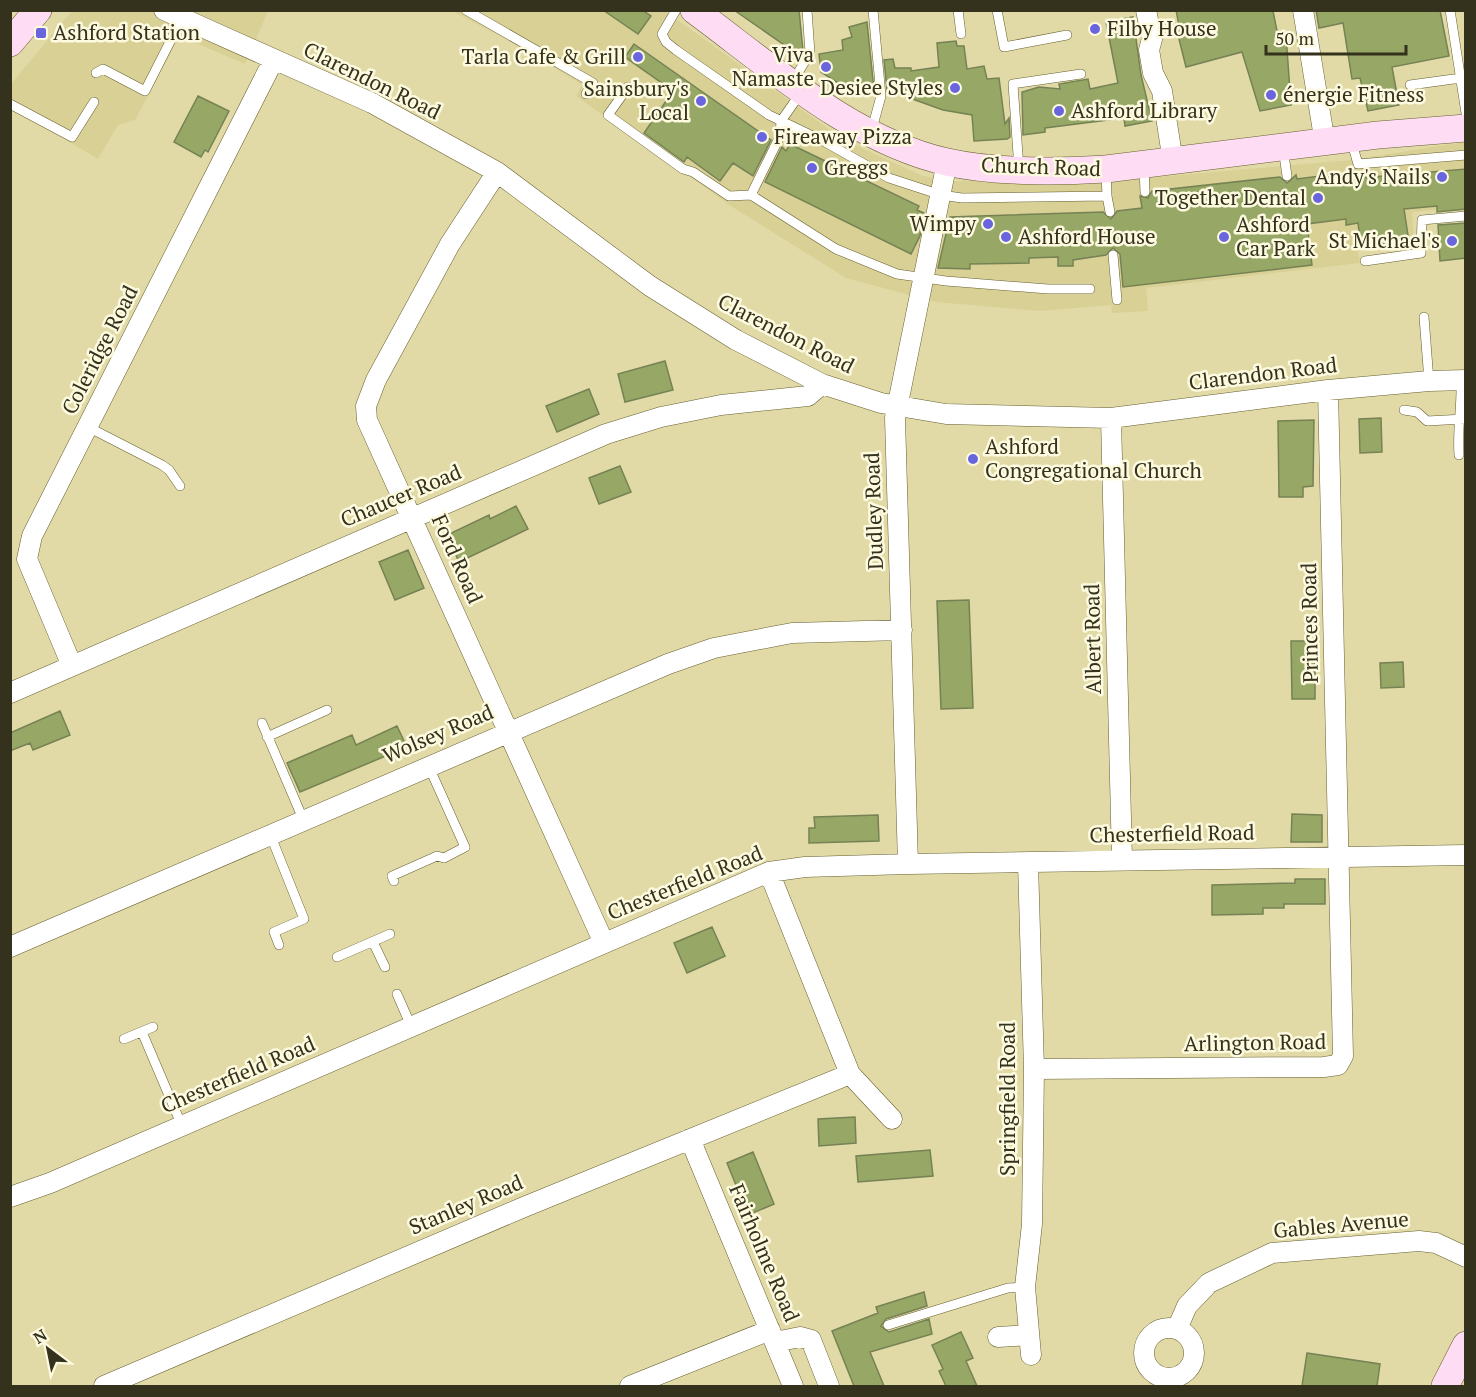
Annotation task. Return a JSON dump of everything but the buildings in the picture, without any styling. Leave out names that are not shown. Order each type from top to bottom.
[{"type":"main road","name":"Church Road","points":[[694,10],[798,86],[870,133],[901,147],[947,162],[1061,172],[1173,162],[1338,141],[1466,128]]},
{"type":"main road","points":[[1445,1386],[1466,1345]]},
{"type":"street","points":[[1146,10],[1152,39],[1149,50],[1153,73],[1162,91],[1173,162]]},
{"type":"street","points":[[1303,10],[1338,141]]},
{"type":"street","name":"Clarendon Road","points":[[177,15],[273,61],[372,103],[497,172],[650,286],[736,340],[822,384],[898,406],[946,414],[1111,418],[1328,390],[1463,380]]},
{"type":"street","name":"Coleridge Road","points":[[72,666],[27,559],[32,536],[273,61]]},
{"type":"street","name":"Dudley Road","points":[[908,864],[896,418],[947,162]]},
{"type":"street","name":"Ford Road","points":[[497,172],[450,244],[376,380],[366,406],[367,420],[604,942]]},
{"type":"street","name":"Chaucer Road","points":[[10,693],[606,434],[661,417],[721,405],[808,396],[822,384]]},
{"type":"street","name":"Princes Road","points":[[1328,390],[1340,855]]},
{"type":"street","name":"Albert Road","points":[[1111,418],[1122,859]]},
{"type":"street","name":"Wolsey Road","points":[[10,947],[508,730],[668,663],[714,648],[792,633],[902,630]]},
{"type":"street","name":"Chesterfield Road","points":[[10,1197],[50,1184],[769,872],[806,867],[908,864],[1340,855],[1466,855]]},
{"type":"street","name":"Arlington Road","points":[[1034,1069],[1338,1065],[1343,1056],[1340,855]]},
{"type":"street","name":"Springfield Road","points":[[998,1337],[1030,1345],[1025,1287],[1032,1224],[1034,1069],[1028,863]]},
{"type":"street","points":[[769,872],[850,1074],[892,1119]]},
{"type":"street","name":"Stanley Road","points":[[104,1386],[524,1206],[850,1074]]},
{"type":"street","name":"Fairholme Road","points":[[690,1138],[793,1386]]},
{"type":"street","name":"Gables Avenue","points":[[1177,1329],[1187,1306],[1209,1283],[1272,1253],[1419,1241],[1436,1242],[1466,1257]]},
{"type":"street","points":[[630,1386],[772,1336],[800,1337],[811,1340],[829,1386]]},
{"type":"lane","points":[[466,10],[593,83],[586,94]]},
{"type":"lane","points":[[676,10],[662,34],[666,42],[781,121],[889,178],[940,195],[962,198],[1107,196]]},
{"type":"lane","points":[[751,195],[780,136],[781,121],[798,86],[810,53],[807,10]]},
{"type":"lane","points":[[870,133],[881,96],[873,10]]},
{"type":"lane","points":[[958,10],[960,34]]},
{"type":"lane","points":[[997,10],[1004,47],[1067,35]]},
{"type":"lane","points":[[1450,10],[1466,113]]},
{"type":"lane","points":[[96,73],[103,69],[145,91],[177,15]]},
{"type":"lane","points":[[1019,169],[1013,84],[1081,74]]},
{"type":"lane","points":[[1410,85],[1461,78]]},
{"type":"lane","points":[[628,87],[608,115],[683,169],[729,196],[751,195],[836,249],[897,274],[1048,289],[1090,289]]},
{"type":"lane","points":[[10,104],[72,137],[94,102]]},
{"type":"lane","points":[[1338,141],[1358,164],[1466,155]]},
{"type":"lane","points":[[1283,148],[1287,176]]},
{"type":"lane","points":[[1144,165],[1145,192]]},
{"type":"lane","points":[[1106,169],[1110,212]]},
{"type":"lane","points":[[1365,261],[1421,253],[1422,220],[1466,216]]},
{"type":"lane","points":[[1113,255],[1117,300]]},
{"type":"lane","points":[[1424,317],[1429,381]]},
{"type":"lane","points":[[1459,455],[1456,429],[1463,419],[1463,380]]},
{"type":"lane","points":[[1404,410],[1417,412],[1427,422],[1463,419]]},
{"type":"lane","points":[[88,427],[162,465],[169,470],[180,486]]},
{"type":"lane","points":[[267,736],[327,710]]},
{"type":"lane","points":[[261,723],[303,819]]},
{"type":"lane","points":[[394,881],[392,876],[437,856],[444,858],[465,847],[428,765]]},
{"type":"lane","points":[[270,834],[304,919],[274,932],[279,945]]},
{"type":"lane","points":[[337,957],[390,934]]},
{"type":"lane","points":[[373,942],[385,967]]},
{"type":"lane","points":[[397,994],[411,1026]]},
{"type":"lane","points":[[124,1039],[153,1027]]},
{"type":"lane","points":[[142,1032],[182,1126]]},
{"type":"lane","points":[[888,1325],[1008,1288],[1025,1287]]},
{"type":"shaded area","points":[[72,11],[268,11],[245,64],[180,36],[135,120],[118,125],[98,159],[11,107],[11,84]]},
{"type":"shaded area","points":[[452,11],[665,11],[844,140],[923,176],[955,181],[1136,179],[1350,160],[1465,142],[1465,207],[1412,212],[1414,245],[1358,251],[1360,263],[1146,288],[1148,311],[1112,313],[1111,305],[1040,311],[936,302],[846,278],[734,208],[576,96],[582,85],[525,49]]},
{"type":"place","name":"Filby House","points":[[1095,29]]},
{"type":"place","name":"Ashford Station","points":[[41,33]]},
{"type":"place","name":"Tarla Cafe & Grill","points":[[638,57]]},
{"type":"place","name":"Viva Namaste","points":[[826,67]]},
{"type":"place","name":"Desiee Styles","points":[[955,88]]},
{"type":"place","name":"énergie Fitness","points":[[1271,95]]},
{"type":"place","name":"Sainsbury's Local","points":[[701,101]]},
{"type":"place","name":"Ashford Library","points":[[1059,111]]},
{"type":"place","name":"Fireaway Pizza","points":[[762,137]]},
{"type":"place","name":"Greggs","points":[[812,168]]},
{"type":"place","name":"Andy's Nails","points":[[1442,177]]},
{"type":"place","name":"Together Dental","points":[[1318,198]]},
{"type":"place","name":"Wimpy","points":[[988,224]]},
{"type":"place","name":"Ashford House","points":[[1006,237]]},
{"type":"place","name":"Ashford Car Park","points":[[1224,237]]},
{"type":"place","name":"St Michael's","points":[[1452,241]]},
{"type":"place","name":"Ashford Congregational Church","points":[[973,459]]}]
